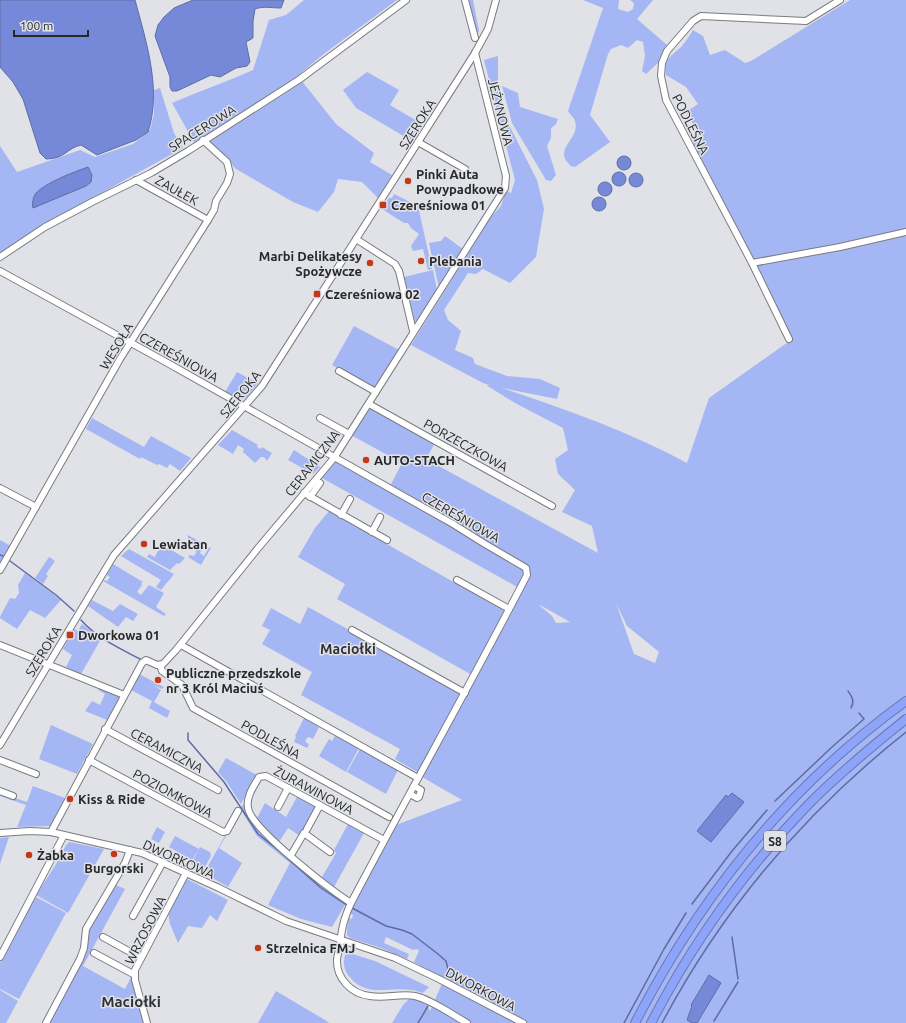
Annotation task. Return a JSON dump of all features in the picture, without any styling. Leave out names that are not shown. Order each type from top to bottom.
[{"type":"highway","name":"S8","points":[[635,1023],[658,980],[689,928],[734,867],[780,813],[838,756],[872,726],[906,701]]},
{"type":"highway","name":"S8","points":[[651,1023],[670,987],[701,937],[719,911],[760,859],[785,830],[832,782],[906,719]]},
{"type":"street","name":"SPACEROWA","points":[[0,257],[45,227],[151,173],[204,140],[300,79],[406,0]]},
{"type":"street","points":[[465,0],[475,38]]},
{"type":"street","name":"SZEROKA","points":[[0,745],[106,566],[117,551],[245,407],[269,375],[475,53],[491,20],[496,0]]},
{"type":"street","name":"PODLEŚNA","points":[[789,340],[752,263],[666,100],[661,76],[662,63],[667,52],[693,21],[700,16],[806,21],[840,0]]},
{"type":"street","name":"JEŻYNOWA","points":[[475,53],[506,176]]},
{"type":"street","name":"WESOŁA","points":[[0,570],[130,343],[208,220],[227,183],[230,174],[227,162],[204,140]]},
{"type":"street","points":[[418,142],[465,169]]},
{"type":"street","name":"CERAMICZNA","points":[[160,665],[163,664],[181,645],[334,458],[413,331],[505,188],[506,176]]},
{"type":"street","name":"ZAUŁEK","points":[[136,180],[208,220]]},
{"type":"street","points":[[752,263],[840,247],[906,232]]},
{"type":"street","points":[[356,239],[395,264],[399,271],[413,331]]},
{"type":"street","name":"CZEREŚNIOWA","points":[[0,271],[245,407],[515,560],[526,568],[527,575],[510,609]]},
{"type":"street","points":[[339,371],[376,392]]},
{"type":"street","name":"PORZECZKOWA","points":[[369,404],[552,506]]},
{"type":"street","points":[[320,418],[349,434]]},
{"type":"street","points":[[310,497],[320,483]]},
{"type":"street","points":[[0,488],[36,507]]},
{"type":"street","points":[[304,493],[387,540]]},
{"type":"street","points":[[341,515],[350,499]]},
{"type":"street","points":[[372,532],[380,517]]},
{"type":"street","points":[[457,580],[510,609],[344,916],[338,958],[339,970],[343,981],[353,990],[368,996],[414,996],[423,999],[467,1023]]},
{"type":"street","points":[[352,630],[465,693]]},
{"type":"street","points":[[0,645],[124,695]]},
{"type":"street","points":[[181,645],[419,777]]},
{"type":"street","points":[[51,832],[105,729],[144,660],[149,660],[160,665]]},
{"type":"street","name":"PODLEŚNA","points":[[160,665],[162,671],[182,684],[193,708],[389,817]]},
{"type":"street","points":[[246,678],[419,777]]},
{"type":"street","name":"CERAMICZNA","points":[[105,729],[218,790]]},
{"type":"street","points":[[0,760],[36,774]]},
{"type":"street","name":"POZIOMKOWA","points":[[89,760],[223,832],[227,831],[238,811]]},
{"type":"street","name":"ŻURAWINOWA","points":[[291,855],[259,827],[248,810],[248,797],[260,777],[266,776],[384,840]]},
{"type":"street","points":[[410,794],[416,798],[419,797],[421,790],[414,786]]},
{"type":"street","points":[[278,807],[288,788]]},
{"type":"street","points":[[0,792],[13,796]]},
{"type":"street","points":[[307,829],[320,805]]},
{"type":"street","name":"DWORKOWA","points":[[0,833],[30,831],[51,832],[130,850],[163,862],[281,919],[306,929],[372,949],[410,964],[523,1023]]},
{"type":"street","points":[[330,852],[304,833],[291,855],[338,895],[351,903]]},
{"type":"street","points":[[0,957],[64,835]]},
{"type":"street","points":[[46,1023],[80,959],[84,948],[86,929],[125,863],[130,850]]},
{"type":"street","points":[[133,916],[163,862]]},
{"type":"street","name":"WRZOSOWA","points":[[147,1023],[135,980],[135,970],[186,873]]},
{"type":"street","points":[[103,937],[141,958]]},
{"type":"street","points":[[94,953],[135,975]]},
{"type":"shaded area","points":[[0,0],[135,0],[148,49],[153,83],[152,116],[148,132],[136,140],[97,155],[81,145],[72,148],[58,157],[46,159],[40,153],[23,99],[13,82],[0,67]]},
{"type":"shaded area","points":[[193,0],[284,0],[281,8],[264,7],[255,9],[253,38],[246,42],[250,62],[247,66],[236,68],[220,77],[211,75],[177,91],[172,91],[170,87],[170,77],[155,36],[158,25],[164,17],[174,8]]},
{"type":"shaded area","points":[[304,0],[397,0],[325,53],[285,86],[195,144],[172,103],[253,70],[269,20],[286,15]]},
{"type":"shaded area","points":[[469,0],[473,0],[479,31],[477,34]]},
{"type":"shaded area","points":[[583,0],[619,0],[618,9],[628,12],[633,9],[634,3],[630,0],[653,0],[637,19],[667,45],[659,62],[646,74],[642,71],[645,56],[643,42],[637,40],[628,48],[621,45],[611,49],[608,54],[590,115],[610,142],[575,167],[571,166],[566,160],[564,154],[576,128],[575,121],[568,111],[603,8]]},
{"type":"shaded area","points":[[850,0],[906,0],[906,1023],[392,1023],[403,1005],[410,998],[426,1003],[430,1011],[444,979],[414,962],[419,951],[417,949],[413,950],[386,937],[384,943],[409,954],[407,959],[381,948],[350,938],[347,935],[347,928],[349,918],[352,919],[353,915],[350,913],[351,909],[345,905],[332,927],[301,919],[268,905],[290,863],[257,836],[241,810],[219,848],[242,863],[228,887],[204,873],[243,804],[258,828],[283,852],[353,901],[396,825],[462,800],[422,777],[419,773],[395,759],[400,749],[301,695],[312,672],[262,644],[270,630],[262,626],[271,608],[300,624],[308,607],[462,693],[472,675],[337,599],[345,584],[298,557],[315,528],[329,511],[506,612],[519,588],[322,478],[336,460],[388,490],[402,463],[351,435],[371,407],[435,443],[426,459],[598,553],[592,526],[562,512],[575,490],[558,474],[555,459],[568,450],[563,428],[515,403],[486,385],[490,385],[483,383],[411,345],[491,217],[501,206],[506,191],[511,193],[515,180],[484,60],[498,56],[498,86],[503,106],[509,125],[537,180],[544,209],[536,257],[510,283],[483,269],[476,274],[468,273],[444,310],[448,320],[461,331],[455,350],[473,358],[475,364],[507,376],[540,379],[560,388],[557,399],[502,388],[619,431],[665,451],[687,463],[709,398],[791,340],[691,144],[701,138],[686,112],[698,104],[686,87],[666,75],[666,64],[669,58],[682,46],[693,30],[703,36],[710,55],[725,50],[745,63],[751,61]],"holes":[[[616,603],[627,626],[659,652],[655,663],[634,654]],[[540,605],[570,622],[556,623],[552,616]]]},
{"type":"shaded area","points":[[367,72],[399,90],[390,105],[422,124],[412,141],[356,108],[343,90]]},
{"type":"shaded area","points":[[301,80],[336,124],[374,153],[370,162],[392,175],[378,198],[362,182],[338,179],[334,192],[318,212],[293,202],[236,169],[210,141]]},
{"type":"shaded area","points":[[502,86],[518,93],[520,107],[558,119],[556,124],[551,128],[551,138],[547,146],[556,175],[551,181],[546,180],[512,123]]},
{"type":"shaded area","points":[[160,88],[174,133],[183,148],[34,230],[19,243],[0,254],[0,146],[17,172],[80,150],[95,157],[133,144],[150,130],[154,114],[154,90]]},
{"type":"shaded area","points":[[621,156],[627,156],[631,160],[631,166],[627,170],[621,170],[617,166],[617,160]]},
{"type":"shaded area","points":[[88,167],[92,175],[91,182],[86,186],[33,208],[34,196],[41,189],[61,178]]},
{"type":"shaded area","points":[[616,172],[622,172],[626,176],[626,182],[622,186],[616,186],[612,182],[612,176]]},
{"type":"shaded area","points":[[633,173],[639,173],[643,177],[643,183],[639,187],[633,187],[629,183],[629,177]]},
{"type":"shaded area","points":[[602,182],[608,182],[612,186],[612,192],[608,196],[602,196],[598,192],[598,186]]},
{"type":"shaded area","points":[[394,194],[418,206],[432,269],[428,270],[423,249],[413,251],[411,246],[419,234],[411,228],[408,223],[404,223],[382,209],[389,198],[392,198]]},
{"type":"shaded area","points":[[596,197],[602,197],[606,201],[606,207],[602,211],[596,211],[592,207],[592,201]]},
{"type":"shaded area","points":[[445,236],[463,249],[439,288],[429,243],[441,241]]},
{"type":"shaded area","points":[[433,270],[437,290],[418,322],[415,321],[404,277]]},
{"type":"shaded area","points":[[354,326],[399,350],[374,389],[332,365]]},
{"type":"shaded area","points":[[237,372],[258,383],[245,399],[235,398],[225,392]]},
{"type":"shaded area","points":[[92,418],[144,447],[151,436],[191,458],[180,471],[170,464],[167,468],[141,457],[140,459],[86,429]]},
{"type":"shaded area","points":[[232,430],[258,445],[257,447],[261,449],[262,447],[272,453],[267,461],[264,457],[261,457],[255,463],[243,452],[244,449],[238,445],[233,454],[218,445]]},
{"type":"shaded area","points":[[294,450],[320,467],[313,474],[288,460]]},
{"type":"shaded area","points":[[188,535],[204,544],[200,553],[204,556],[209,547],[211,548],[201,565],[188,557],[190,555],[194,556],[196,553],[195,547],[188,539]]},
{"type":"shaded area","points":[[0,540],[11,546],[0,564]]},
{"type":"shaded area","points":[[161,544],[185,558],[170,570],[147,557],[149,554],[155,557]]},
{"type":"shaded area","points":[[129,549],[174,574],[161,590],[156,587],[161,580],[121,556]]},
{"type":"shaded area","points":[[49,557],[55,561],[46,574],[48,576],[43,584],[35,578]]},
{"type":"shaded area","points":[[113,564],[143,582],[137,592],[141,595],[149,585],[164,593],[156,607],[166,614],[164,616],[103,581],[107,581],[110,577],[107,575]]},
{"type":"shaded area","points":[[25,573],[61,600],[45,618],[30,610],[17,629],[0,617],[10,598],[15,599],[19,593],[18,585]]},
{"type":"shaded area","points":[[92,600],[113,611],[120,604],[138,614],[133,621],[126,617],[118,627],[88,606]]},
{"type":"shaded area","points":[[82,624],[101,639],[81,674],[66,667],[72,655],[63,649],[74,629],[78,631]]},
{"type":"shaded area","points":[[139,674],[164,687],[162,689],[153,685],[161,690],[154,702],[170,711],[167,718],[149,708],[152,701],[131,690]]},
{"type":"shaded area","points":[[99,688],[118,696],[119,698],[107,720],[85,711],[92,701],[100,705],[105,694],[98,690]]},
{"type":"shaded area","points":[[304,718],[319,727],[313,739],[308,737],[305,741],[309,745],[307,748],[294,742],[295,736]]},
{"type":"shaded area","points":[[51,725],[93,744],[77,774],[39,759]]},
{"type":"shaded area","points":[[335,736],[359,748],[346,772],[319,756],[329,739],[332,741]]},
{"type":"shaded area","points":[[360,749],[398,770],[386,794],[347,772]]},
{"type":"shaded area","points":[[226,758],[257,775],[241,804],[226,781],[218,772]]},
{"type":"shaded area","points":[[33,786],[65,798],[50,826],[17,827],[26,805],[0,796],[0,793],[27,802]]},
{"type":"shaded area","points":[[732,793],[744,802],[711,842],[697,831],[726,795],[728,797]]},
{"type":"shaded area","points":[[297,797],[316,807],[300,836],[288,828],[279,842],[261,826],[257,818],[265,803],[286,817]]},
{"type":"shaded area","points":[[348,824],[364,833],[334,887],[322,877],[336,853],[334,850]]},
{"type":"shaded area","points":[[157,827],[165,832],[159,843],[151,839]]},
{"type":"shaded area","points":[[175,836],[199,849],[192,860],[169,847]]},
{"type":"shaded area","points":[[9,837],[0,864],[0,838]]},
{"type":"shaded area","points":[[69,842],[104,849],[68,913],[36,895]]},
{"type":"shaded area","points":[[200,847],[210,852],[211,856],[205,867],[201,869],[191,864]]},
{"type":"shaded area","points":[[187,879],[228,900],[217,921],[210,915],[202,928],[188,926],[178,943],[170,924],[168,912]]},
{"type":"shaded area","points":[[114,884],[125,889],[83,966],[125,989],[131,977],[144,1023],[50,1023],[71,981],[87,930]]},
{"type":"shaded area","points":[[34,896],[66,913],[19,999],[0,989],[0,963]]},
{"type":"shaded area","points":[[346,952],[375,961],[429,987],[423,993],[402,989],[377,990],[362,987],[348,975],[345,970],[344,958]]},
{"type":"shaded area","points":[[709,975],[721,983],[697,1023],[692,1023],[687,1020],[692,1006],[691,1005]]},
{"type":"shaded area","points":[[0,990],[18,1001],[6,1023],[0,1023]]},
{"type":"shaded area","points":[[276,991],[325,1020],[329,1023],[258,1023]]},
{"type":"waterway","points":[[10,561],[56,595],[74,611]]},
{"type":"waterway","points":[[81,620],[94,632],[116,647],[140,659]]},
{"type":"waterway","points":[[848,691],[853,701],[851,708]]},
{"type":"waterway","points":[[775,801],[864,719],[859,713]]},
{"type":"waterway","points":[[662,1023],[712,940],[739,902],[769,865],[800,829],[833,795],[906,732]]},
{"type":"waterway","points":[[188,733],[188,740],[224,782],[258,834],[321,888],[345,904]]},
{"type":"waterway","points":[[692,904],[732,851],[767,810]]},
{"type":"waterway","points":[[352,908],[386,926],[412,934],[446,961],[448,969],[446,974]]},
{"type":"waterway","points":[[624,1023],[664,949],[686,913]]},
{"type":"waterway","points":[[732,937],[738,979]]},
{"type":"waterway","points":[[714,1021],[738,982]]},
{"type":"waterway","points":[[418,1023],[428,1006]]},
{"type":"place","name":"Pinki Auta Powypadkowe","points":[[408,181]]},
{"type":"place","name":"Czereśniowa 01","points":[[383,205]]},
{"type":"place","name":"Plebania","points":[[421,261]]},
{"type":"place","name":"Marbi Delikatesy Spożywcze","points":[[370,263]]},
{"type":"place","name":"Czereśniowa 02","points":[[317,294]]},
{"type":"place","name":"AUTO-STACH","points":[[366,460]]},
{"type":"place","name":"Lewiatan","points":[[144,544]]},
{"type":"place","name":"Dworkowa 01","points":[[70,635]]},
{"type":"place","name":"Publiczne przedszkole nr 3 Król Maciuś","points":[[158,680]]},
{"type":"place","name":"Kiss & Ride","points":[[70,799]]},
{"type":"place","name":"Burgorski","points":[[114,854]]},
{"type":"place","name":"Żabka","points":[[29,855]]},
{"type":"place","name":"Strzelnica FMJ","points":[[258,948]]},
{"type":"district","name":"Maciołki","points":[[348,649]]},
{"type":"district","name":"Maciołki","points":[[131,1001]]}]
